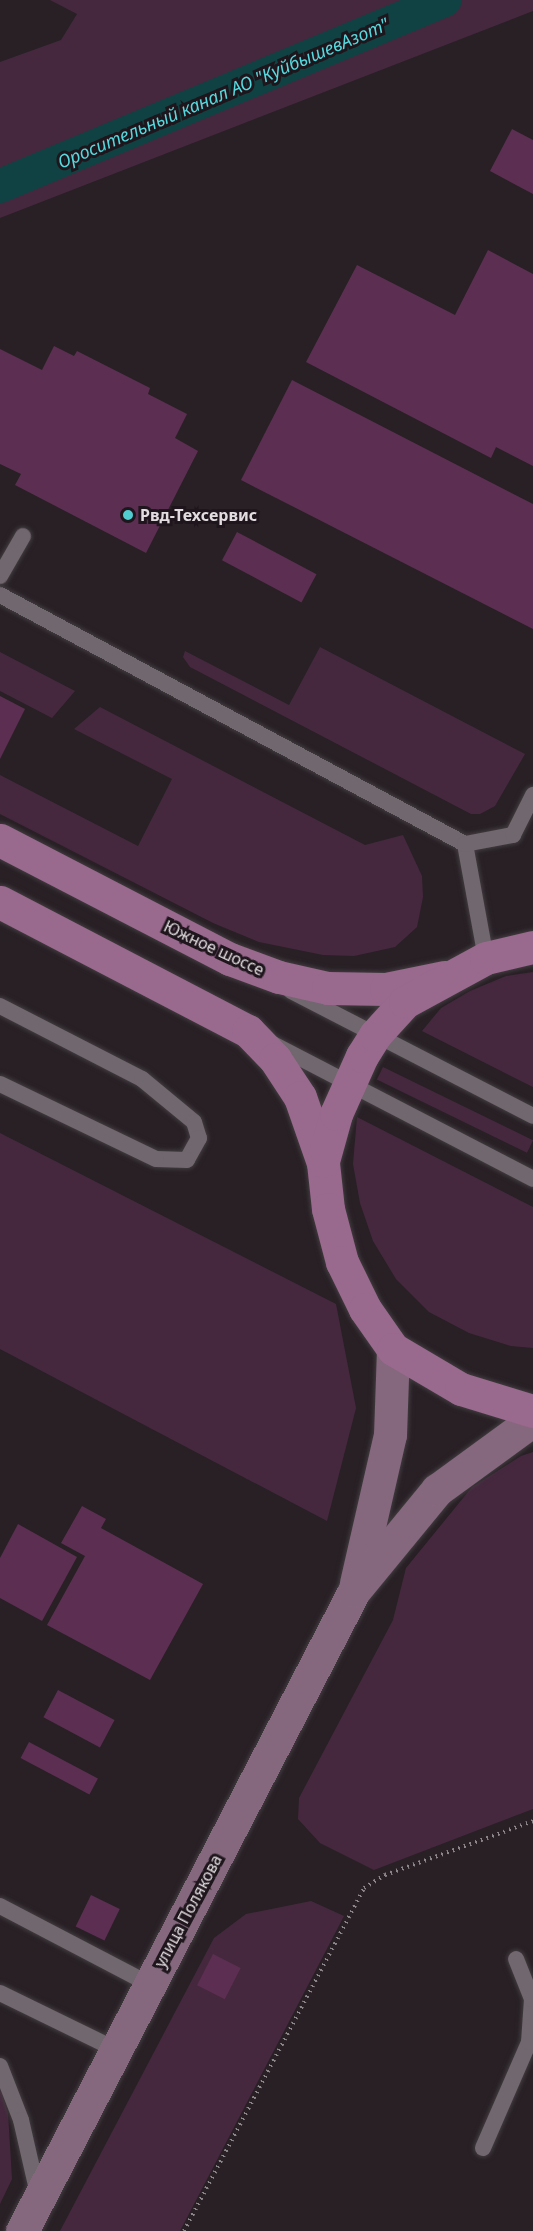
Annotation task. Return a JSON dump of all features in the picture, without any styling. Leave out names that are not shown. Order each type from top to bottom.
[{"type":"main road","name":"Южное шоссе","points":[[0,840],[230,959],[279,977],[328,988],[386,989],[445,977],[517,949]]},
{"type":"main road","name":"Южное шоссе","points":[[0,902],[248,1031],[275,1059],[300,1097],[323,1163],[327,1209],[342,1262],[365,1309],[393,1349],[461,1389],[533,1411]]},
{"type":"main road","name":"Южное шоссе","points":[[323,1163],[349,1083],[375,1035],[405,1002],[445,977]]},
{"type":"main road","name":"улица Полякова","points":[[354,1591],[390,1435],[393,1349]]},
{"type":"main road","name":"улица Полякова","points":[[22,2231],[354,1591],[437,1490],[533,1420]]},
{"type":"lane","points":[[0,576],[23,536]]},
{"type":"lane","points":[[0,595],[465,844],[517,949]]},
{"type":"lane","points":[[465,844],[513,835],[533,795]]},
{"type":"lane","points":[[230,959],[533,1116]]},
{"type":"lane","points":[[0,1006],[142,1079],[194,1122],[199,1138],[187,1160],[156,1160],[0,1084]]},
{"type":"lane","points":[[248,1031],[533,1179]]},
{"type":"lane","points":[[0,1906],[149,1984]]},
{"type":"lane","points":[[483,2148],[529,2042],[532,2000],[516,1959]]},
{"type":"lane","points":[[0,1993],[117,2050]]},
{"type":"lane","points":[[0,2066],[21,2120],[39,2198]]},
{"type":"path","points":[[184,2231],[364,1888],[385,1875],[533,1821]]},
{"type":"shaded area","points":[[50,0],[533,0],[533,11],[0,218],[0,62],[61,40],[77,14]]},
{"type":"shaded area","points":[[320,647],[525,754],[495,806],[480,814],[471,814],[190,667],[183,657],[185,651],[289,705]]},
{"type":"shaded area","points":[[0,652],[75,691],[52,718],[0,691]]},
{"type":"shaded area","points":[[100,707],[365,845],[403,835],[422,876],[423,897],[417,927],[395,947],[354,956],[323,955],[259,942],[213,923],[0,814],[0,775],[138,846],[172,779],[74,729]]},
{"type":"shaded area","points":[[533,972],[533,1087],[422,1031],[441,1008],[470,991],[506,976]]},
{"type":"shaded area","points":[[383,1067],[533,1140],[527,1153],[377,1080]]},
{"type":"shaded area","points":[[357,1117],[533,1207],[533,1348],[511,1346],[469,1333],[429,1312],[396,1279],[373,1241],[360,1203],[353,1164]]},
{"type":"shaded area","points":[[0,1133],[336,1304],[356,1408],[327,1521],[0,1349]]},
{"type":"shaded area","points":[[533,1452],[533,1809],[374,1870],[320,1843],[298,1819],[299,1798],[393,1620],[406,1568],[472,1487],[521,1456]]},
{"type":"shaded area","points":[[311,1901],[344,1916],[180,2231],[60,2231],[214,1938],[246,1914]]},
{"type":"shaded area","points":[[0,2086],[8,2113],[12,2179],[0,2204]]},
{"type":"building","points":[[512,129],[533,140],[533,194],[490,171]]},
{"type":"building","points":[[488,250],[533,274],[533,466],[496,447],[491,458],[306,362],[357,265],[455,315]]},
{"type":"building","points":[[54,346],[74,356],[77,351],[150,388],[148,394],[187,414],[175,438],[198,451],[146,553],[15,485],[21,474],[0,464],[0,349],[42,370]]},
{"type":"building","points":[[292,380],[533,504],[533,629],[241,480]]},
{"type":"building","points":[[237,532],[316,574],[301,603],[222,560]]},
{"type":"building","points":[[0,696],[25,709],[0,759]]},
{"type":"building","points":[[82,1506],[106,1519],[101,1528],[203,1584],[150,1680],[47,1625],[85,1556],[61,1543]]},
{"type":"building","points":[[18,1524],[77,1557],[42,1621],[0,1598],[0,1558]]},
{"type":"building","points":[[58,1690],[115,1720],[100,1747],[43,1717]]},
{"type":"building","points":[[29,1742],[98,1779],[89,1795],[21,1758]]},
{"type":"building","points":[[91,1895],[120,1909],[104,1940],[76,1926]]},
{"type":"building","points":[[213,1954],[241,1968],[225,1999],[197,1985]]},
{"type":"waterway","name":"Оросительный канал АО \"КуйбышевАзот\"","points":[[0,186],[445,0]]},
{"type":"place","name":"Рвд-Техсервис","points":[[128,515]]}]
